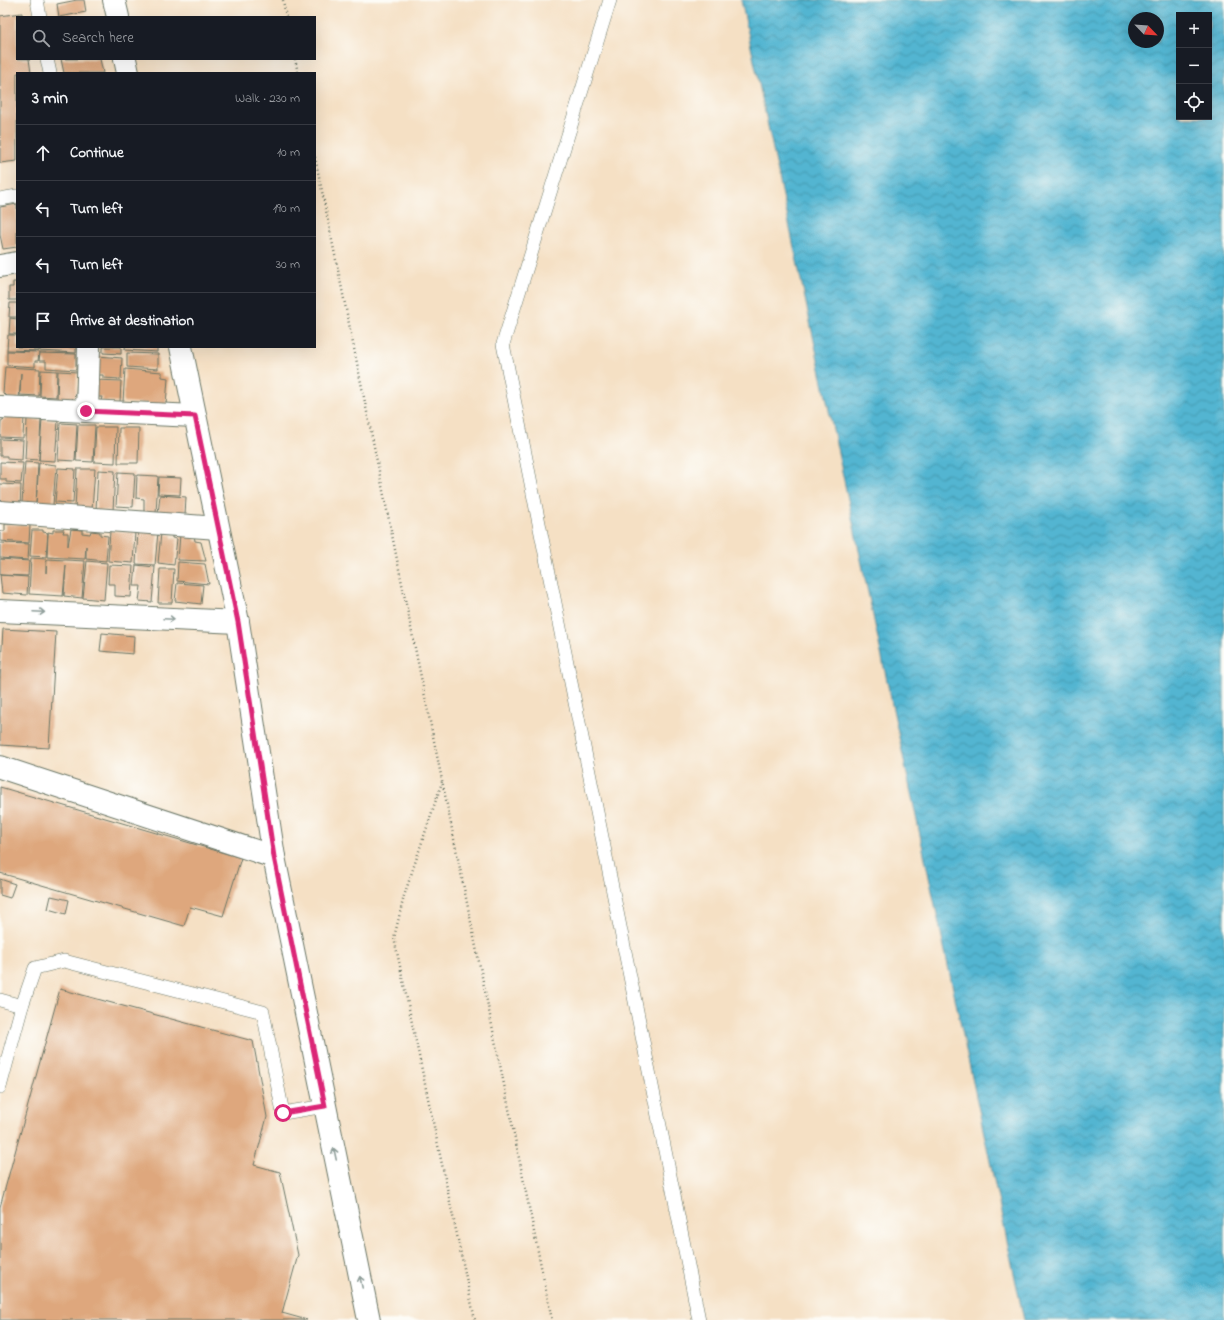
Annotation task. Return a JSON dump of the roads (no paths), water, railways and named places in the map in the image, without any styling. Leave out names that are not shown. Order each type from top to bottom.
[{"type":"street","points":[[114,0],[118,16]]},
{"type":"street","points":[[126,60],[128,72]]},
{"type":"street","points":[[0,266],[16,263]]},
{"type":"street","points":[[86,411],[89,348]]},
{"type":"street","points":[[181,348],[238,622],[274,857],[369,1320]]},
{"type":"street","points":[[0,407],[195,416]]},
{"type":"street","points":[[0,512],[218,528]]},
{"type":"street","points":[[0,611],[238,622]]},
{"type":"street","points":[[0,767],[274,857]]},
{"type":"lane","points":[[37,0],[40,16]]},
{"type":"lane","points":[[610,0],[503,344],[699,1320]]},
{"type":"lane","points":[[47,60],[50,72]]},
{"type":"lane","points":[[0,199],[16,196]]},
{"type":"lane","points":[[0,1087],[22,1006],[35,968],[64,961],[263,1012],[283,1113],[325,1106]]},
{"type":"lane","points":[[0,1000],[22,1006]]},
{"type":"water","points":[[741,0],[1224,0],[1224,1320],[1024,1320]]}]
